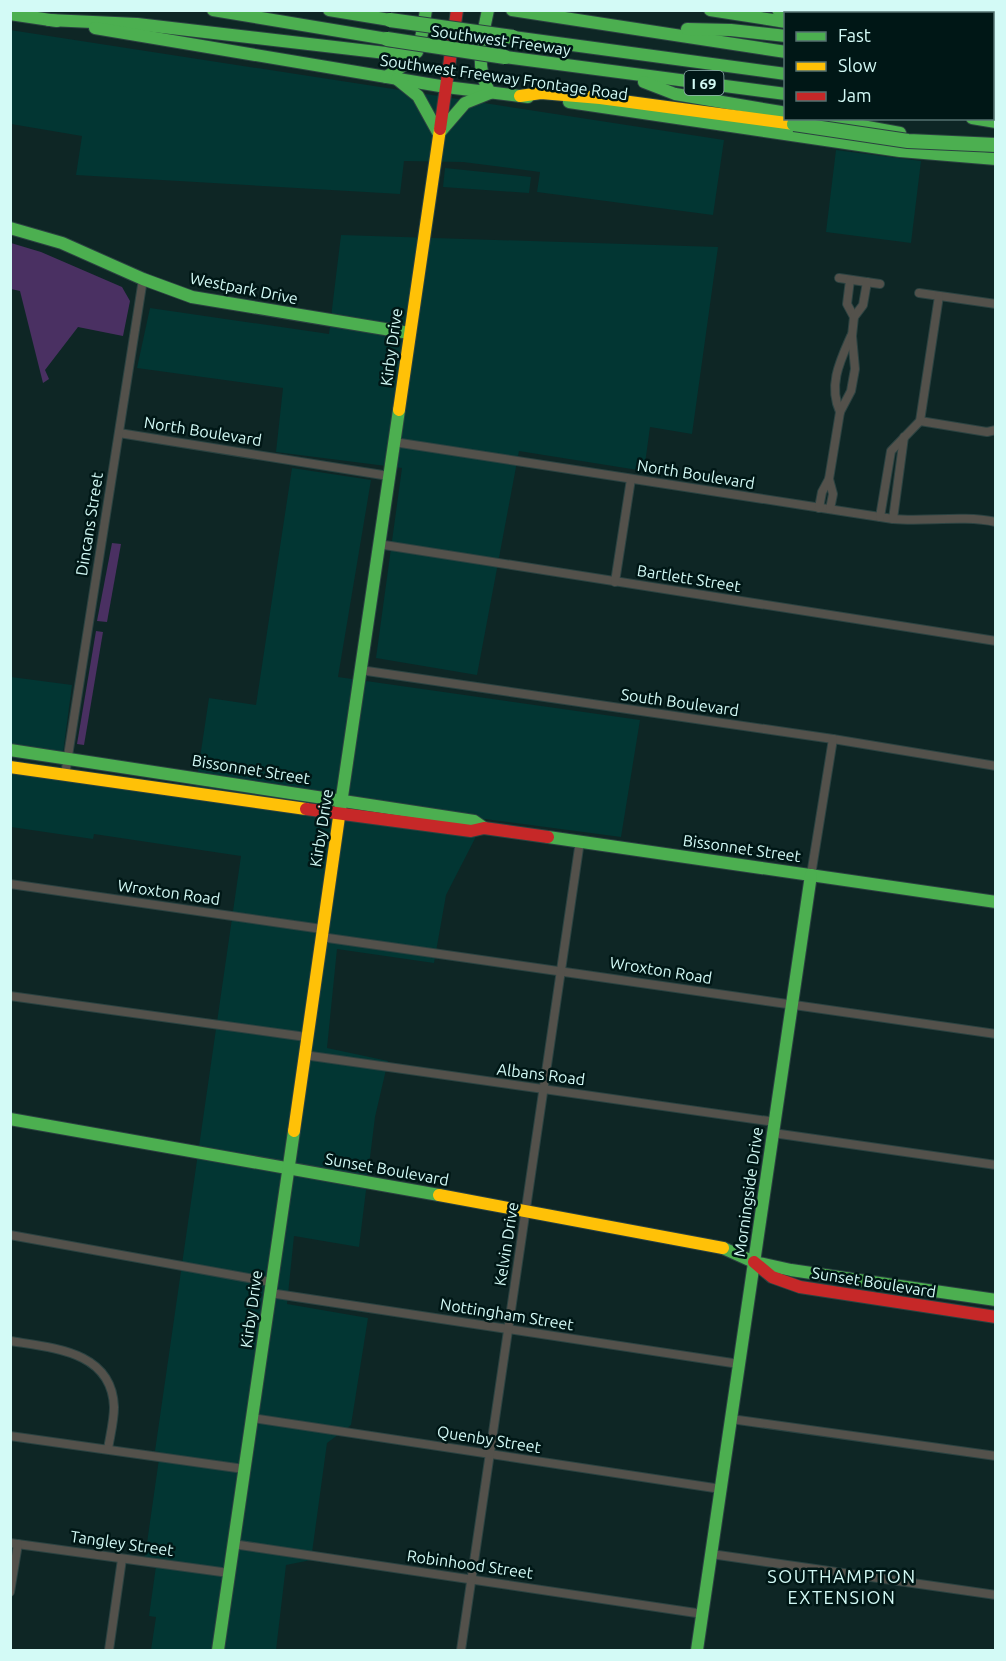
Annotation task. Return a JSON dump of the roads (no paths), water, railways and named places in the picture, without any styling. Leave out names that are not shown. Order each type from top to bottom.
[{"type":"main road","name":"Southwest Freeway","points":[[213,10],[386,46],[438,47],[784,94]]},
{"type":"main road","points":[[329,10],[784,74]]},
{"type":"main road","points":[[426,10],[419,54],[392,78],[418,96],[439,134],[465,103],[490,93],[481,80],[479,65],[488,10]]},
{"type":"main road","name":"Kirby Drive","points":[[218,1650],[457,10]]},
{"type":"main road","points":[[710,10],[784,22]]},
{"type":"main road","name":"Southwest Freeway","points":[[515,11],[784,52]]},
{"type":"main road","name":"Southwest Freeway Frontage Road","points":[[10,14],[446,87],[900,151],[996,159]]},
{"type":"main road","points":[[50,20],[137,24],[386,46]]},
{"type":"main road","points":[[630,28],[731,30],[784,36]]},
{"type":"main road","points":[[622,73],[675,94],[784,117]]},
{"type":"main road","points":[[520,96],[541,93],[784,117]]},
{"type":"main road","points":[[800,120],[908,141],[996,146]]},
{"type":"main road","points":[[831,120],[996,146]]},
{"type":"main road","name":"Westpark Drive","points":[[10,228],[54,240],[143,279],[205,300],[409,333]]},
{"type":"main road","name":"Bissonnet Street","points":[[10,750],[192,777],[471,831],[484,828],[996,902]]},
{"type":"main road","name":"Bissonnet Street","points":[[10,767],[190,792],[341,807]]},
{"type":"main road","points":[[190,792],[192,777]]},
{"type":"main road","name":"Morningside Drive","points":[[697,1650],[811,875]]},
{"type":"main road","name":"Sunset Boulevard","points":[[10,1119],[706,1243],[732,1250],[754,1262],[772,1277],[800,1287],[996,1317]]},
{"type":"main road","name":"Sunset Boulevard","points":[[754,1262],[996,1300]]},
{"type":"street","points":[[839,278],[880,284]]},
{"type":"street","name":"Dincans Street","points":[[65,775],[143,279]]},
{"type":"street","points":[[850,279],[847,304],[854,317]]},
{"type":"street","points":[[819,508],[822,492],[829,479],[840,412],[851,391],[855,369],[852,336],[854,317],[863,304],[867,282]]},
{"type":"street","points":[[920,293],[996,304]]},
{"type":"street","points":[[880,518],[891,451],[920,421],[939,296]]},
{"type":"street","points":[[840,412],[834,389],[838,364],[852,336]]},
{"type":"street","points":[[920,421],[987,432],[996,430]]},
{"type":"street","name":"North Boulevard","points":[[119,433],[388,476]]},
{"type":"street","points":[[893,519],[904,437]]},
{"type":"street","name":"North Boulevard","points":[[394,442],[880,518],[916,521],[962,518],[996,522]]},
{"type":"street","points":[[886,477],[899,479]]},
{"type":"street","points":[[615,582],[631,479]]},
{"type":"street","points":[[829,479],[833,494],[830,509]]},
{"type":"street","name":"Bartlett Street","points":[[378,544],[996,641]]},
{"type":"street","name":"South Boulevard","points":[[360,670],[833,739],[996,766]]},
{"type":"street","name":"Morningside Drive","points":[[811,875],[833,739]]},
{"type":"street","name":"Kelvin Drive","points":[[460,1650],[580,841]]},
{"type":"street","name":"Wroxton Road","points":[[10,884],[561,970],[996,1034]]},
{"type":"street","points":[[10,996],[306,1037]]},
{"type":"street","name":"Albans Road","points":[[304,1055],[543,1090],[996,1165]]},
{"type":"street","name":"Nottingham Street","points":[[10,1235],[271,1288],[508,1329],[739,1365]]},
{"type":"street","points":[[10,1341],[76,1353],[96,1366],[109,1384],[112,1395],[114,1416],[108,1449]]},
{"type":"street","name":"Quenby Street","points":[[252,1418],[721,1489]]},
{"type":"street","points":[[731,1419],[996,1456]]},
{"type":"street","points":[[10,1436],[244,1469]]},
{"type":"street","points":[[10,1592],[14,1543]]},
{"type":"street","name":"Tangley Street","points":[[14,1543],[229,1573]]},
{"type":"street","name":"Robinhood Street","points":[[233,1544],[703,1614]]},
{"type":"street","points":[[711,1554],[996,1595]]},
{"type":"street","points":[[109,1650],[122,1559]]},
{"type":"district","name":"SOUTHAMPTON EXTENSION","points":[[842,1586]]}]
